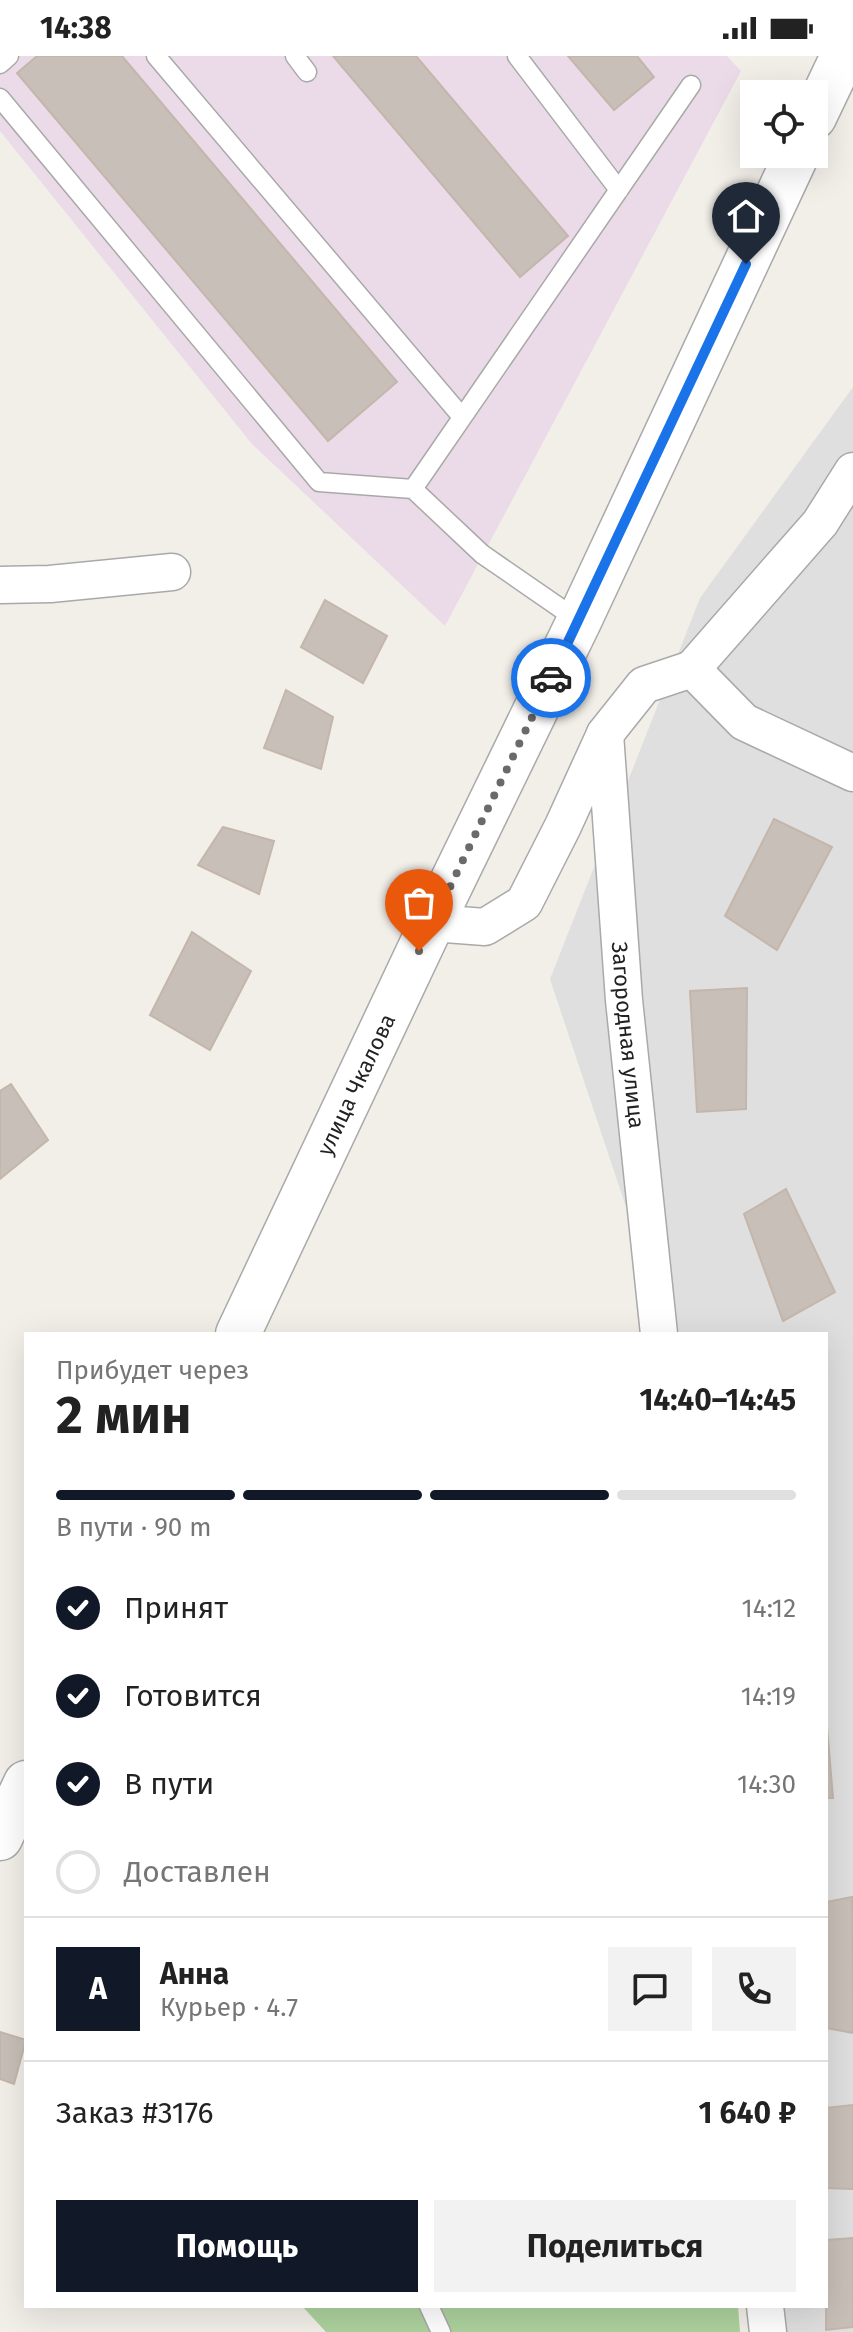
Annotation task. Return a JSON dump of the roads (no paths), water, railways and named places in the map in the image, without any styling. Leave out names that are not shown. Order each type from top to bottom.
[{"type":"street","points":[[828,88],[843,56]]},
{"type":"street","points":[[579,621],[790,168]]},
{"type":"street","points":[[432,923],[485,927],[524,903],[605,734],[644,685],[692,669],[820,523],[853,471]]},
{"type":"street","points":[[0,585],[50,584],[172,572]]},
{"type":"street","name":"улица Чкалова","points":[[239,1332],[579,621]]},
{"type":"street","points":[[692,669],[744,722],[853,773]]},
{"type":"street","name":"Загородная улица","points":[[605,734],[624,1000],[659,1332]]},
{"type":"street","points":[[0,1838],[24,1787]]},
{"type":"street","points":[[765,2308],[768,2332]]},
{"type":"lane","points":[[0,64],[9,56]]},
{"type":"lane","points":[[156,56],[462,417]]},
{"type":"lane","points":[[295,56],[307,72]]},
{"type":"lane","points":[[517,56],[619,190]]},
{"type":"lane","points":[[413,489],[691,85]]},
{"type":"lane","points":[[0,98],[319,482],[413,489],[482,554],[579,621]]},
{"type":"lane","points":[[430,2308],[441,2332]]}]
